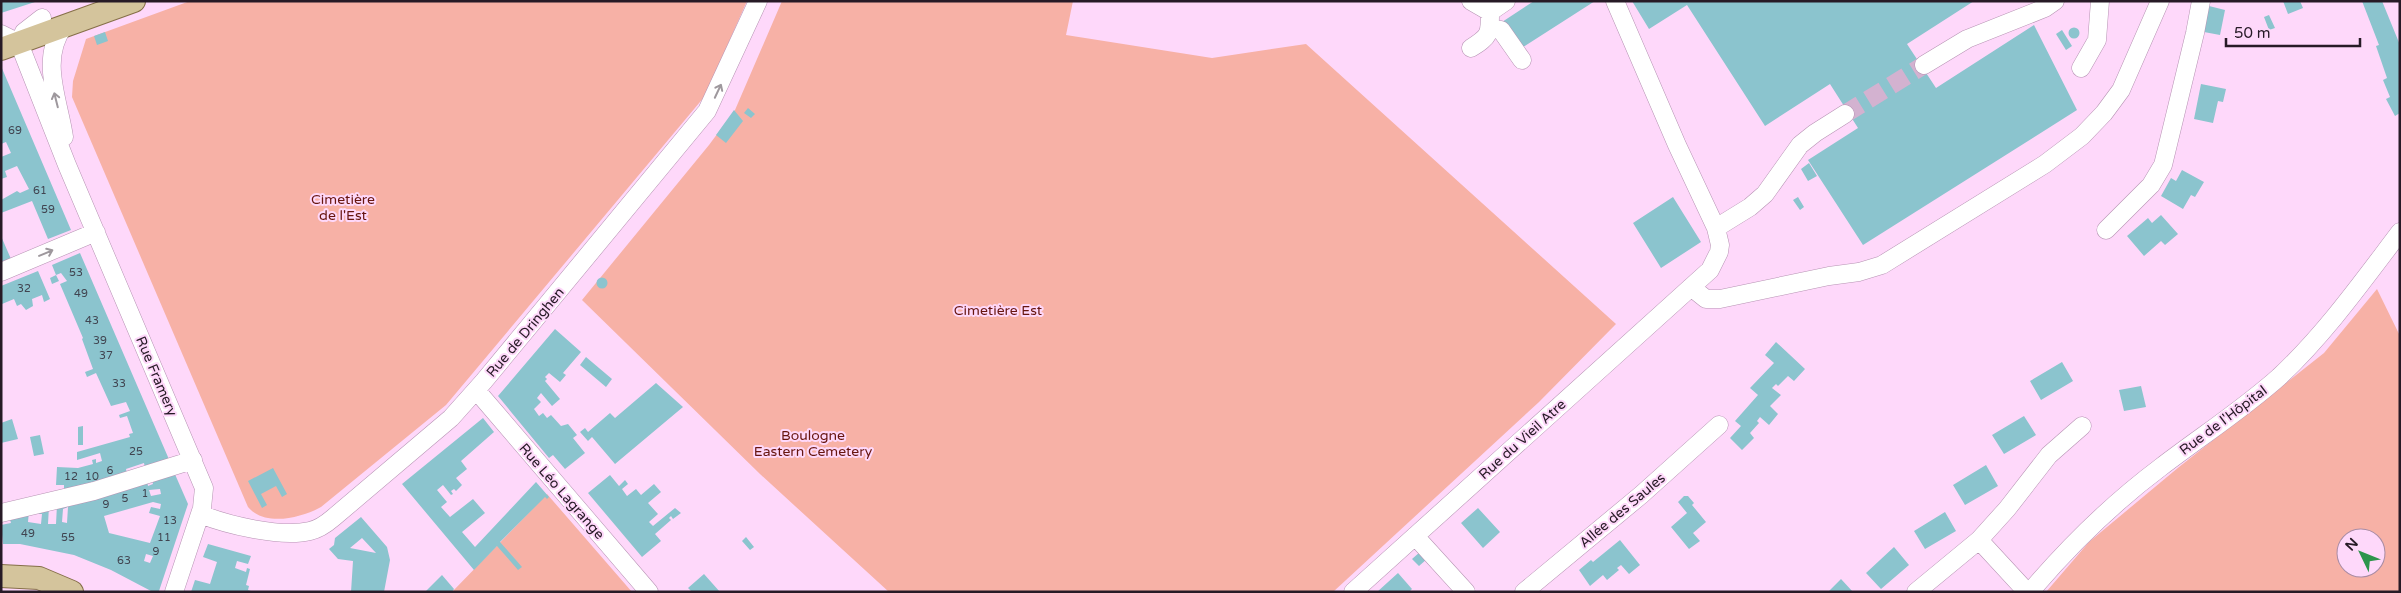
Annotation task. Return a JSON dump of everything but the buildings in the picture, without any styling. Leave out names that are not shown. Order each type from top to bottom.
[{"type":"main road","points":[[6,40],[42,18],[92,6],[134,1]]},
{"type":"main road","points":[[6,40],[64,26],[92,6]]},
{"type":"main road","points":[[1,576],[39,578],[67,590]]},
{"type":"street","name":"Rue de Dringhen","points":[[200,514],[240,528],[295,532],[317,529],[333,518],[442,425],[476,390],[692,132],[712,103],[758,1]]},
{"type":"street","points":[[1471,1],[1501,30],[1522,60]]},
{"type":"street","points":[[1471,48],[1484,39],[1490,20],[1506,1]]},
{"type":"street","name":"Rue du Vieil Atre","points":[[1353,592],[1710,270],[1718,257],[1720,244],[1716,228],[1677,145],[1615,1]]},
{"type":"street","points":[[1924,65],[1967,39],[2045,8],[2055,1]]},
{"type":"street","points":[[2082,68],[2097,40],[2100,1]]},
{"type":"street","points":[[1691,287],[1706,299],[1720,299],[1829,276],[1859,272],[1882,265],[2045,164],[2082,136],[2104,113],[2121,90],[2160,1]]},
{"type":"street","points":[[2106,230],[2151,185],[2163,165],[2201,1]]},
{"type":"street","name":"Rue Framery","points":[[64,26],[54,45],[51,65],[54,92],[63,128],[67,165]]},
{"type":"street","name":"Rue Framery","points":[[6,40],[67,165],[204,488],[204,503],[174,592]]},
{"type":"street","points":[[1716,228],[1750,207],[1765,194],[1800,145],[1845,114]]},
{"type":"street","points":[[1,272],[96,232]]},
{"type":"street","name":"Rue de l'Hôpital","points":[[2029,592],[2073,545],[2127,495],[2162,466],[2244,406],[2290,366],[2335,317],[2400,232]]},
{"type":"street","name":"Rue Léo Lagrange","points":[[476,390],[649,592]]},
{"type":"street","name":"Allée des Saules","points":[[1524,592],[1642,495],[1718,425]]},
{"type":"street","points":[[1916,592],[1979,540],[2007,509],[2049,456],[2082,426]]},
{"type":"street","points":[[1,513],[94,491],[193,460]]},
{"type":"street","points":[[1415,536],[1466,592]]},
{"type":"street","points":[[1979,540],[2029,592]]},
{"type":"green space","name":"Cimetière de l'Est","points":[[190,1],[747,1],[705,96],[446,405],[321,507],[294,517],[273,519],[255,513],[248,507],[72,97],[73,81],[86,39]]},
{"type":"green space","name":"Cimetière Est","points":[[782,1],[1073,1],[1066,35],[1212,58],[1306,44],[1616,324],[1539,402],[1333,592],[889,592],[760,474],[582,300],[709,145],[735,110]]},
{"type":"green space","points":[[2377,289],[2400,336],[2400,592],[2046,592],[2089,542],[2179,467],[2324,353]]},
{"type":"green space","points":[[547,494],[632,592],[452,592]]},
{"type":"tunnel","points":[[1845,114],[1924,65]]},
{"type":"park label","name":"Boulogne Eastern Cemetery","points":[[813,444]]}]
